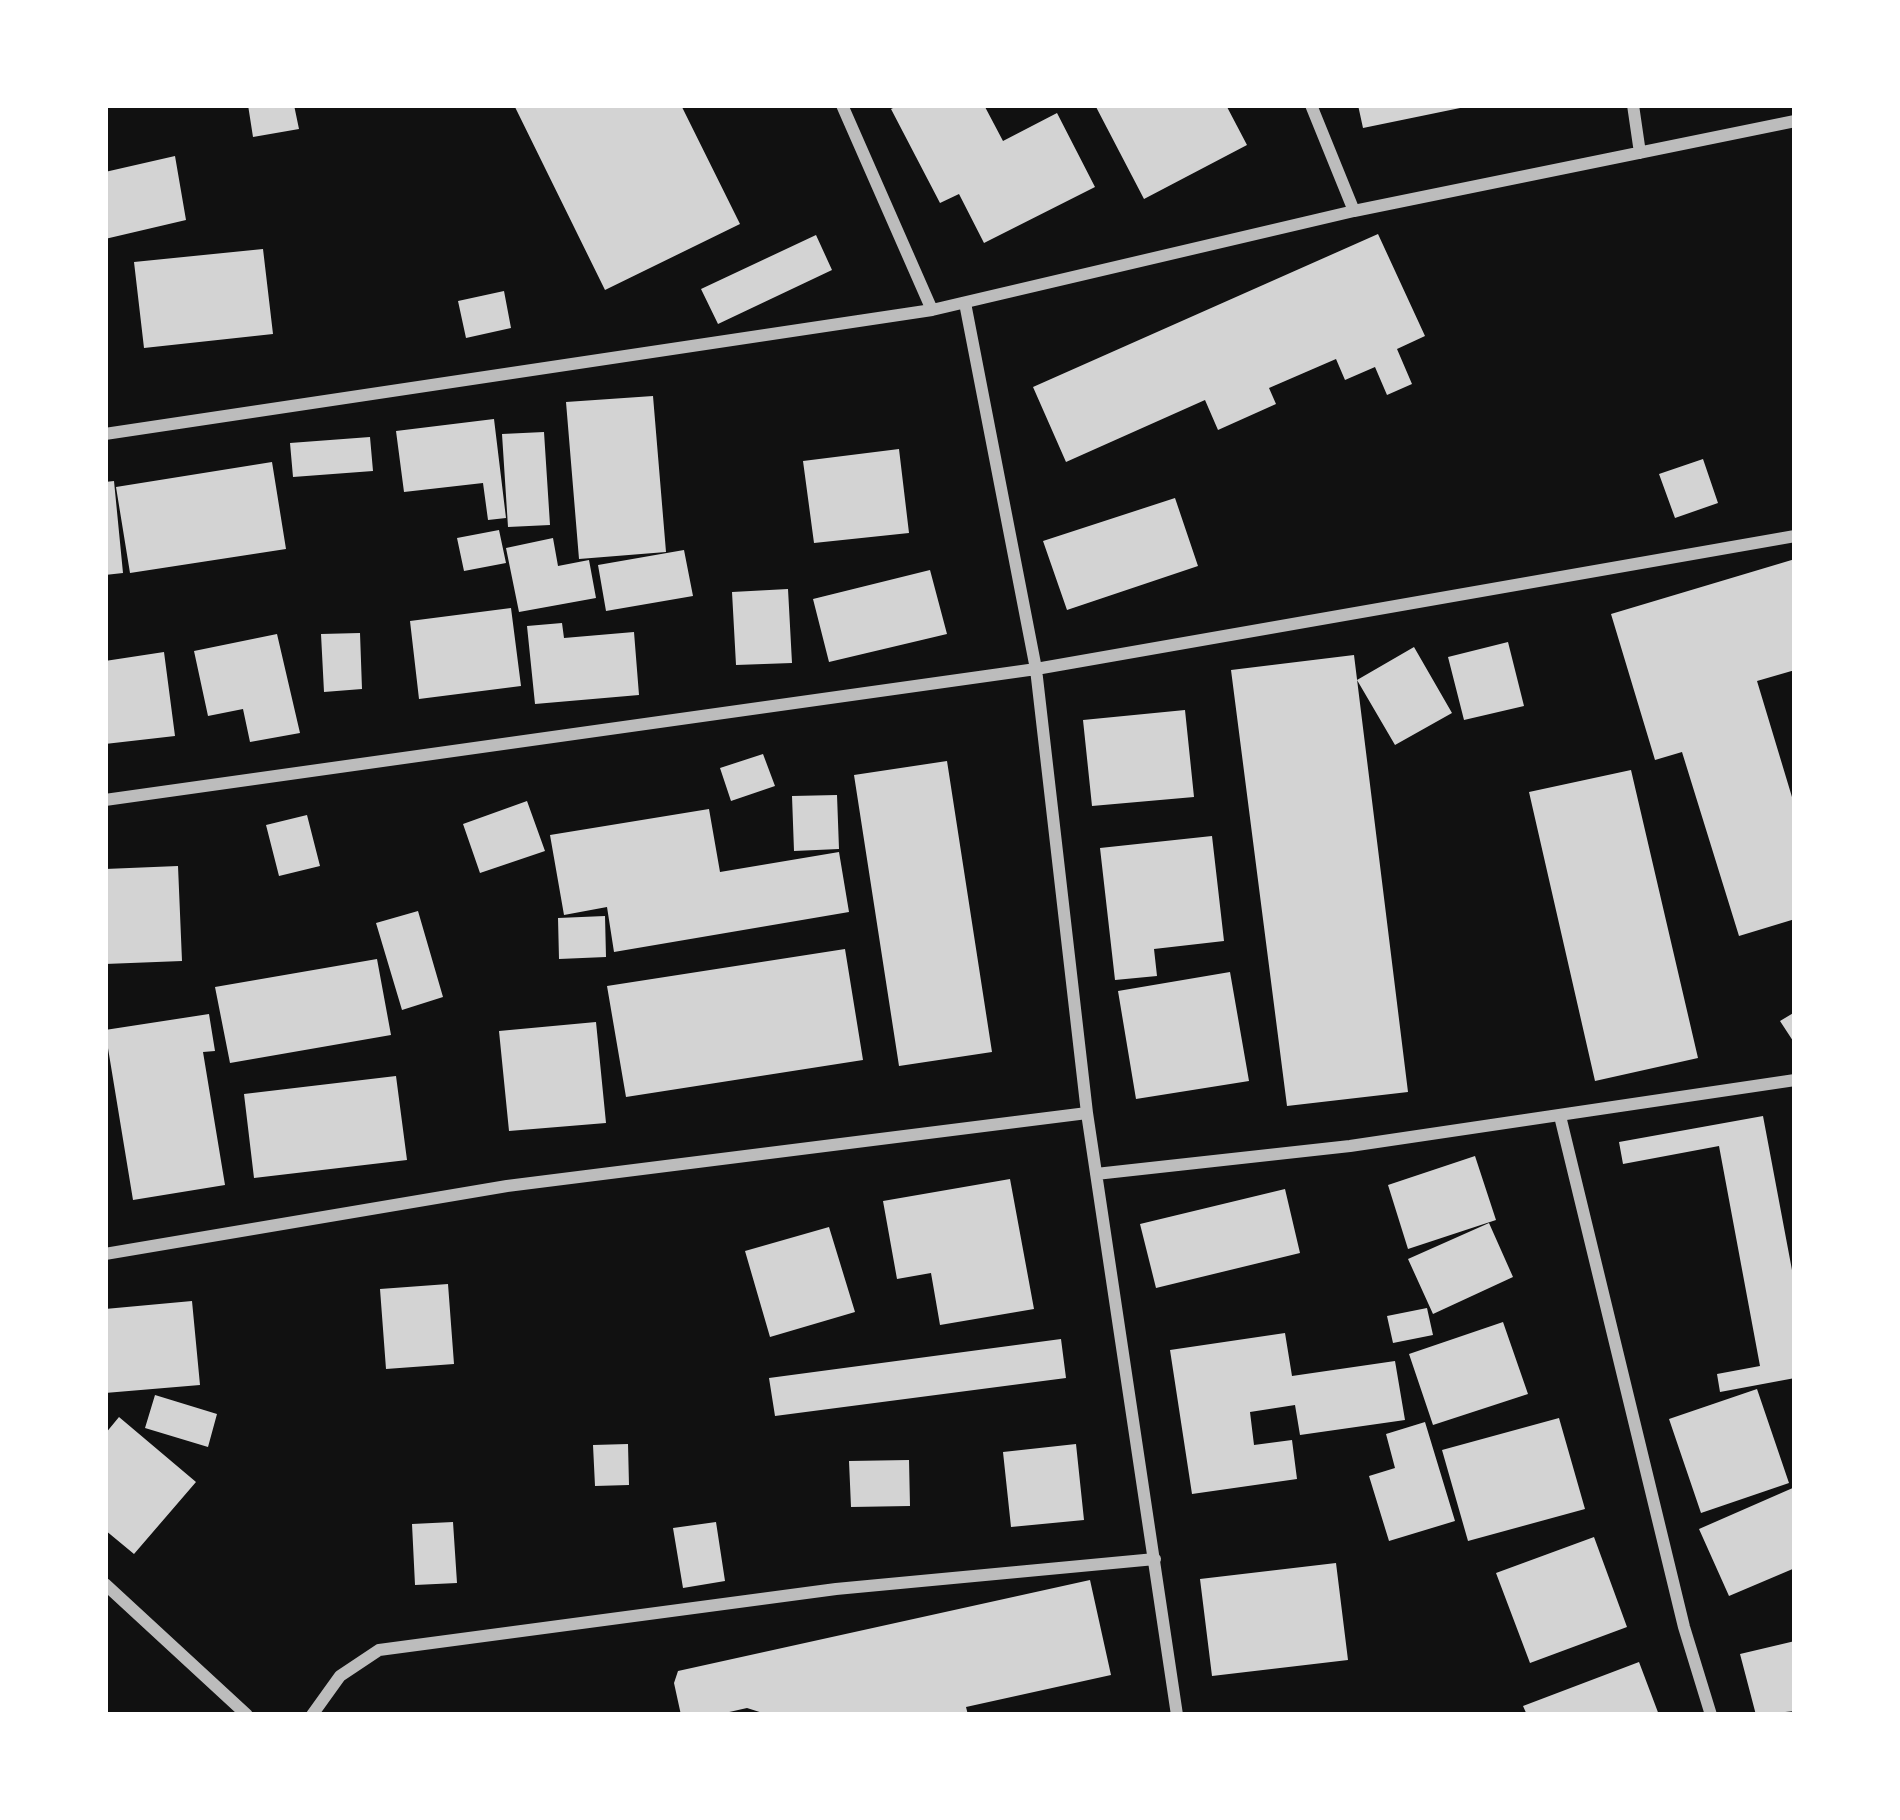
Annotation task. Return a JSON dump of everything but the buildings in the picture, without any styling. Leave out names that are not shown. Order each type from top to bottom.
[{"type":"street","points":[[842,105],[932,310]]},
{"type":"street","points":[[1311,105],[1354,211]]},
{"type":"street","points":[[1633,105],[1640,153]]},
{"type":"street","points":[[105,434],[932,310],[1354,211],[1795,121]]},
{"type":"street","points":[[965,303],[1036,669],[1087,1113],[1177,1715]]},
{"type":"street","points":[[105,800],[1036,669],[1795,536]]},
{"type":"street","points":[[1096,1174],[1350,1146],[1795,1080]]},
{"type":"street","points":[[105,1254],[507,1186],[1087,1113]]},
{"type":"street","points":[[1560,1116],[1684,1627],[1711,1715]]},
{"type":"street","points":[[312,1715],[340,1676],[379,1650],[836,1589],[1155,1559]]},
{"type":"street","points":[[105,1584],[247,1715]]}]
